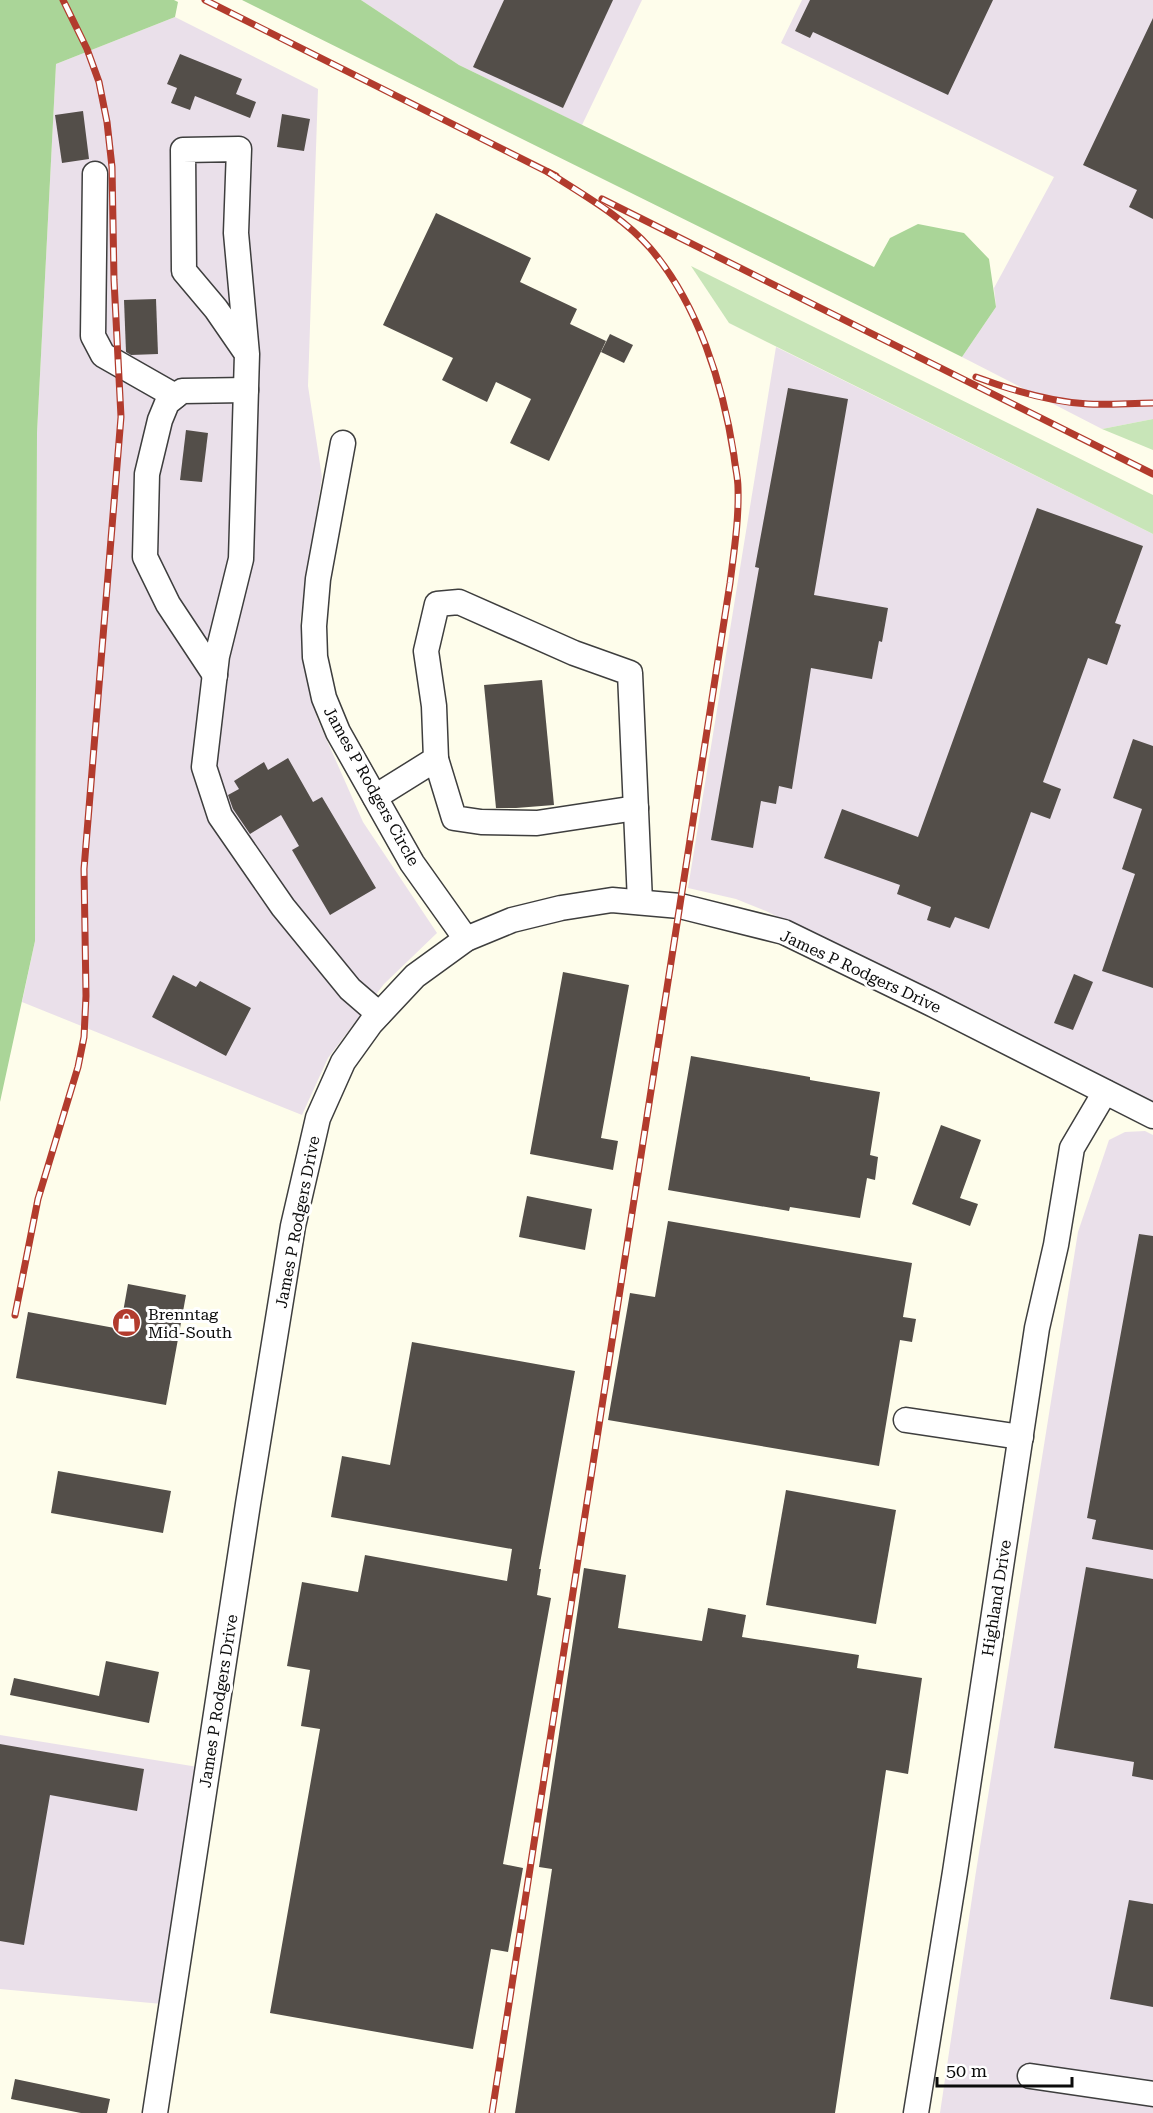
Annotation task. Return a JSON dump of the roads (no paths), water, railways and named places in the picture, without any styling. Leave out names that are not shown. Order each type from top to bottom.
[{"type":"street","points":[[247,354],[216,309],[184,271],[183,150],[239,149],[236,233],[247,354],[241,559],[217,656],[204,767],[220,816],[283,907],[350,989],[379,1014]]},
{"type":"street","points":[[95,174],[93,336],[103,355],[175,396]]},
{"type":"street","points":[[215,675],[168,604],[145,557],[147,474],[160,420],[167,403],[175,396],[182,391],[246,390]]},
{"type":"street","name":"James P Rodgers Circle","points":[[343,443],[318,579],[314,626],[315,657],[324,698],[338,732],[412,863],[466,939]]},
{"type":"street","points":[[636,808],[537,823],[481,822],[454,818],[436,759],[434,706],[426,651],[436,604],[459,603],[574,653],[630,673],[636,808],[640,902]]},
{"type":"street","points":[[375,797],[436,759]]},
{"type":"street","name":"James P Rodgers Drive","points":[[155,2113],[293,1226],[318,1118],[343,1062],[379,1014],[415,976],[466,939],[512,920],[561,908],[612,900],[680,906],[784,932],[1153,1116]]},
{"type":"street","name":"Highland Drive","points":[[916,2113],[955,1872],[1037,1328],[1056,1245],[1072,1148],[1105,1092]]},
{"type":"street","points":[[906,1420],[1021,1437]]},
{"type":"street","points":[[1030,2076],[1153,2094]]},
{"type":"railway","points":[[15,1315],[38,1199],[78,1067],[84,1037],[86,996],[84,869],[121,417],[114,280],[112,167],[107,122],[99,82],[87,49],[63,0]]},
{"type":"railway","points":[[205,0],[556,176]]},
{"type":"railway","points":[[492,2113],[730,583],[738,500],[738,480],[723,401],[706,346],[682,294],[667,270],[639,236],[602,207],[548,172]]},
{"type":"railway","points":[[602,199],[1153,474]]},
{"type":"railway","points":[[976,377],[1017,391],[1059,401],[1096,404],[1153,403]]},
{"type":"place","name":"Brenntag Mid-South","points":[[127,1323]]}]
